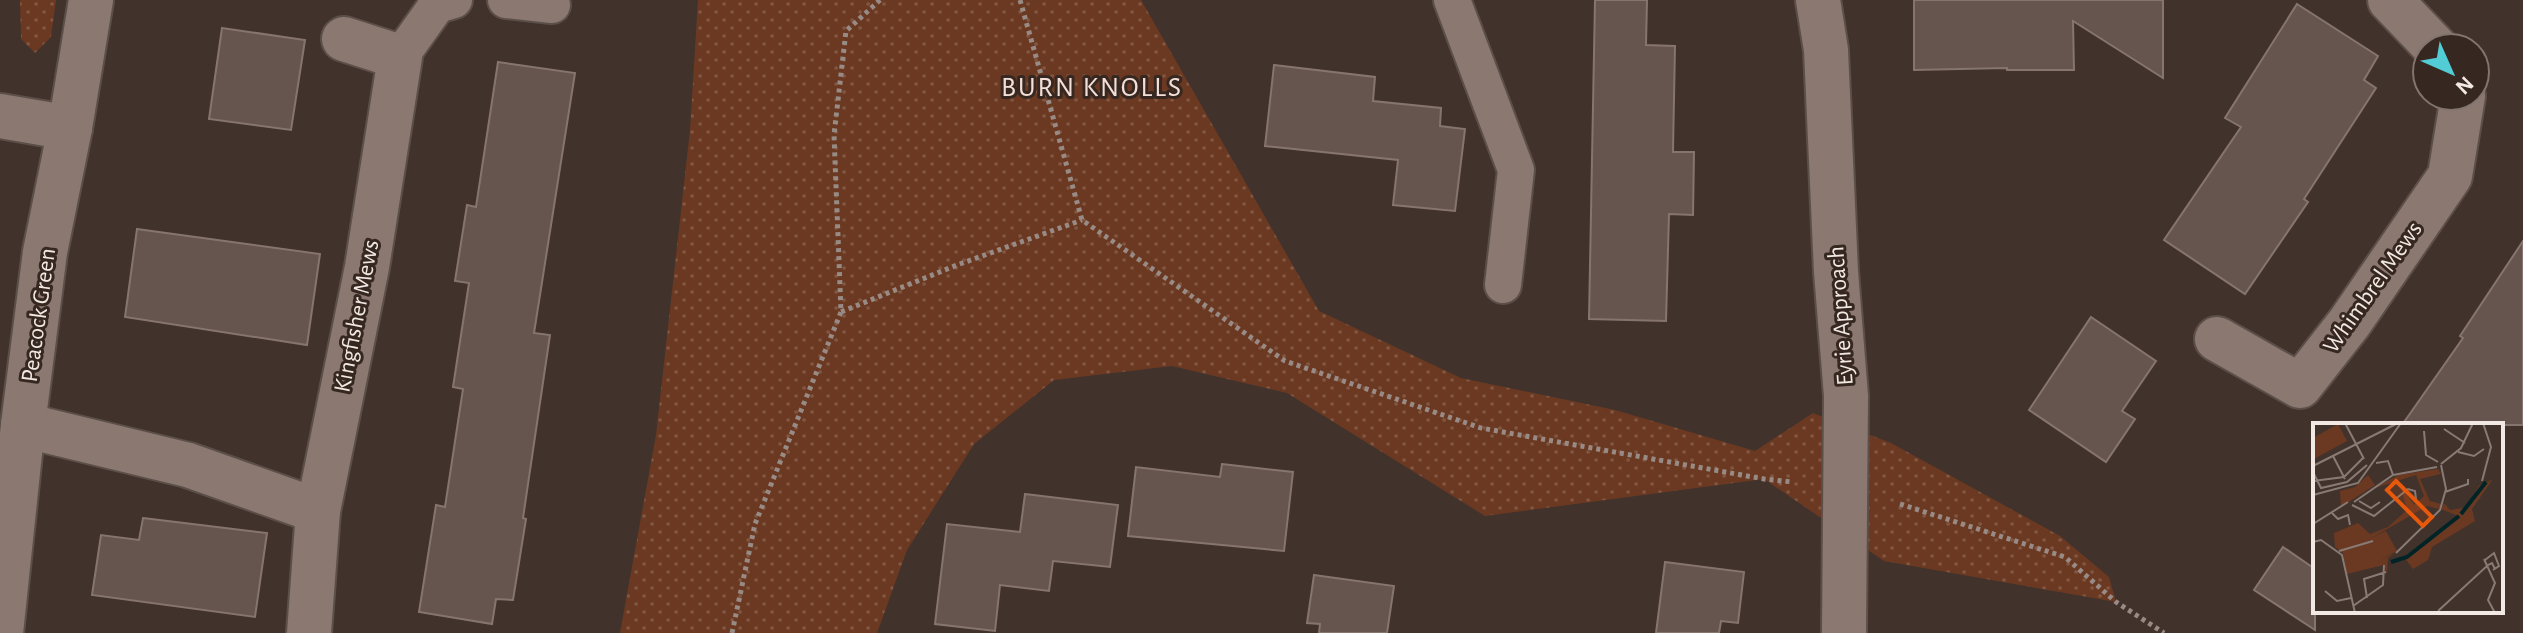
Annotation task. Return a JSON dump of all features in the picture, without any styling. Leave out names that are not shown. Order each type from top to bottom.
[{"type":"street","name":"Peacock Green","points":[[1,633],[45,252],[91,0]]},
{"type":"street","name":"Eyrie Approach","points":[[1818,0],[1826,50],[1836,272],[1846,396],[1844,633]]},
{"type":"street","points":[[2390,0],[2421,32]]},
{"type":"street","points":[[344,39],[400,57]]},
{"type":"street","name":"Kingfisher Mews","points":[[309,633],[318,511],[367,267],[400,57]]},
{"type":"street","name":"Whimbrel Mews","points":[[2217,339],[2300,386],[2350,322],[2450,176],[2460,112]]},
{"type":"street","points":[[0,116],[70,128]]},
{"type":"street","points":[[23,425],[188,465],[318,511]]},
{"type":"lane","points":[[400,57],[437,5],[454,0]]},
{"type":"lane","points":[[506,0],[552,5]]},
{"type":"lane","points":[[1452,0],[1516,170],[1503,285]]},
{"type":"path","points":[[732,633],[755,524],[841,312],[834,135],[846,31],[880,0]]},
{"type":"path","points":[[1020,0],[1082,220],[1285,361],[1481,428],[1764,479],[1847,487],[2065,557],[2116,602],[2164,633]]},
{"type":"path","points":[[841,312],[957,265],[1082,220]]},
{"type":"shaded area","points":[[20,0],[56,0],[51,37],[35,53],[21,39]]},
{"type":"shaded area","points":[[698,0],[1141,0],[1319,311],[1461,378],[1615,410],[1755,451],[1813,413],[1891,443],[2060,536],[2109,577],[2116,602],[1884,561],[1764,479],[1485,516],[1287,393],[1172,366],[1054,380],[974,444],[907,550],[877,633],[620,633],[656,435],[690,130]]},
{"type":"building","points":[[1595,0],[1647,0],[1646,45],[1675,46],[1673,152],[1694,152],[1693,215],[1669,214],[1666,321],[1589,319]]},
{"type":"building","points":[[1914,0],[2163,0],[2163,78],[2073,21],[2074,70],[1914,70]]},
{"type":"building","points":[[2297,4],[2378,56],[2364,80],[2376,88],[2304,199],[2308,202],[2245,294],[2164,240],[2241,127],[2225,118]]},
{"type":"building","points":[[222,28],[305,40],[291,130],[209,119]]},
{"type":"building","points":[[498,62],[575,73],[534,333],[550,335],[523,518],[526,519],[513,600],[496,599],[492,624],[419,612],[436,505],[445,507],[463,389],[453,387],[469,283],[455,281],[467,205],[476,207]]},
{"type":"building","points":[[1274,65],[1375,77],[1373,101],[1441,108],[1440,126],[1465,129],[1455,211],[1393,205],[1398,160],[1265,146]]},
{"type":"building","points":[[137,229],[320,254],[307,345],[125,317]]},
{"type":"building","points":[[2523,241],[2523,425],[2403,423],[2463,338],[2460,336]]},
{"type":"building","points":[[2091,317],[2156,361],[2122,411],[2135,419],[2106,462],[2029,410]]},
{"type":"building","points":[[1222,464],[1293,472],[1284,551],[1128,536],[1136,467],[1220,477]]},
{"type":"building","points":[[1025,494],[1118,505],[1110,567],[1053,561],[1049,591],[1000,585],[995,631],[935,624],[947,524],[1020,532]]},
{"type":"building","points":[[143,518],[267,533],[255,617],[92,595],[101,535],[139,540]]},
{"type":"building","points":[[2283,547],[2313,568],[2315,630],[2254,590]]},
{"type":"building","points":[[1665,562],[1744,572],[1738,623],[1721,621],[1719,633],[1656,633]]},
{"type":"building","points":[[1314,575],[1394,586],[1387,633],[1319,633],[1320,624],[1307,623]]},
{"type":"district","name":"BURN KNOLLS","points":[[1092,86]]}]
